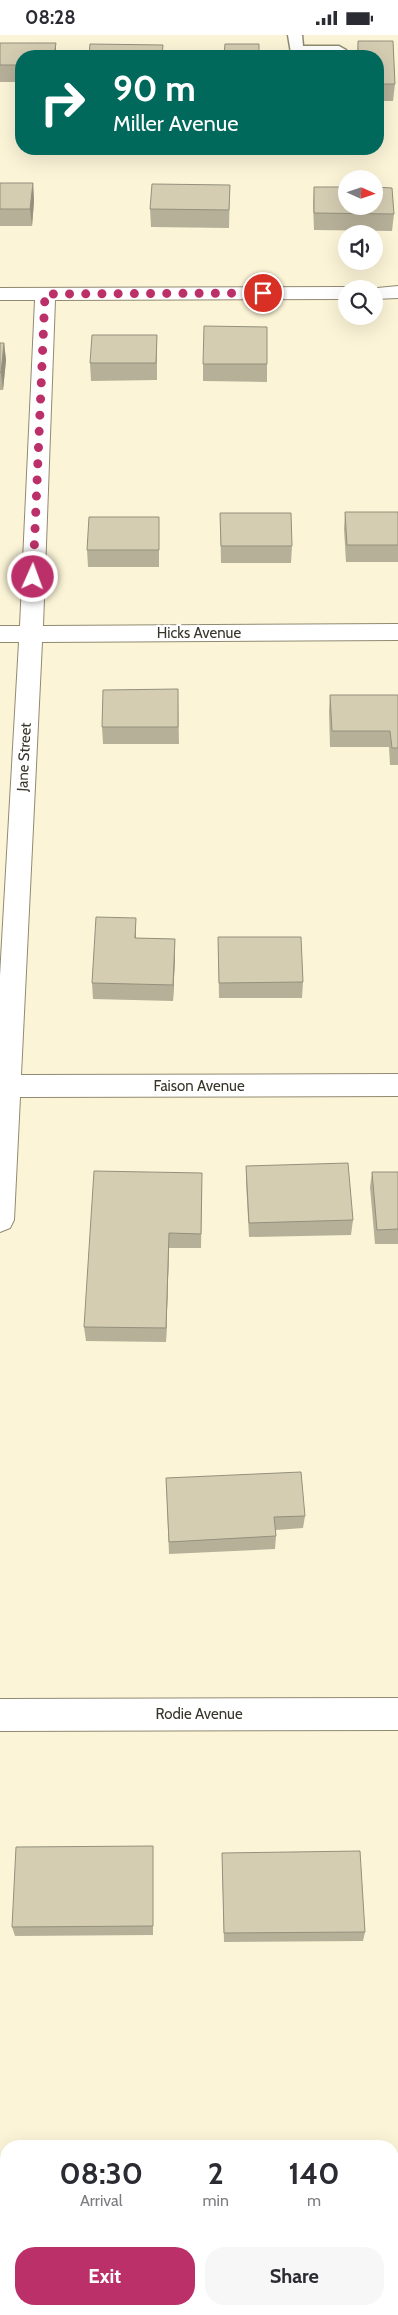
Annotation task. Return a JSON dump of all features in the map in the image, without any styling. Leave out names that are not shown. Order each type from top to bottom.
[{"type":"street","points":[[383,293],[398,292]]},
{"type":"street","points":[[0,294],[338,293]]},
{"type":"street","name":"Jane Street","points":[[0,1219],[3,1087],[31,634],[45,294]]},
{"type":"street","name":"Hicks Avenue","points":[[0,634],[398,632]]},
{"type":"street","name":"Faison Avenue","points":[[3,1087],[398,1085]]},
{"type":"street","name":"Rodie Avenue","points":[[0,1715],[398,1714]]},
{"type":"lane","points":[[295,35],[296,50],[339,50]]},
{"type":"building","points":[[358,41],[393,41],[395,84],[384,84],[384,50],[358,50]]},
{"type":"building","points":[[0,43],[56,43],[55,50],[15,50],[15,65],[0,65]]},
{"type":"building","points":[[90,44],[163,45],[163,50],[90,50]]},
{"type":"building","points":[[225,44],[259,44],[259,50],[224,50]]},
{"type":"building","points":[[0,183],[33,183],[30,209],[0,209]]},
{"type":"building","points":[[152,184],[230,185],[229,210],[150,209]]},
{"type":"building","points":[[314,187],[338,187],[338,213],[314,213]]},
{"type":"building","points":[[383,188],[392,188],[394,214],[383,214]]},
{"type":"building","points":[[204,326],[267,327],[267,364],[203,364]]},
{"type":"building","points":[[92,335],[157,335],[156,363],[90,363]]},
{"type":"building","points":[[0,343],[4,343],[1,373],[0,372]]},
{"type":"building","points":[[345,512],[398,512],[398,545],[347,545]]},
{"type":"building","points":[[220,513],[291,513],[292,546],[221,546]]},
{"type":"building","points":[[89,517],[159,517],[159,550],[87,550]]},
{"type":"building","points":[[178,689],[178,727],[102,727],[103,690]]},
{"type":"building","points":[[330,695],[398,695],[398,748],[392,748],[390,731],[332,731]]},
{"type":"building","points":[[96,917],[136,918],[135,938],[175,939],[173,985],[92,983]]},
{"type":"building","points":[[218,937],[301,937],[303,982],[219,983]]},
{"type":"building","points":[[348,1163],[353,1220],[249,1223],[246,1166]]},
{"type":"building","points":[[94,1171],[202,1173],[201,1234],[169,1233],[166,1328],[84,1327]]},
{"type":"building","points":[[372,1172],[398,1172],[398,1229],[377,1230]]},
{"type":"building","points":[[301,1472],[305,1516],[274,1517],[276,1536],[169,1542],[166,1478]]},
{"type":"building","points":[[153,1846],[153,1926],[12,1927],[16,1847]]},
{"type":"building","points":[[360,1851],[365,1932],[224,1933],[222,1853]]},
{"type":"route","points":[[33,577],[45,294],[263,293]]}]
